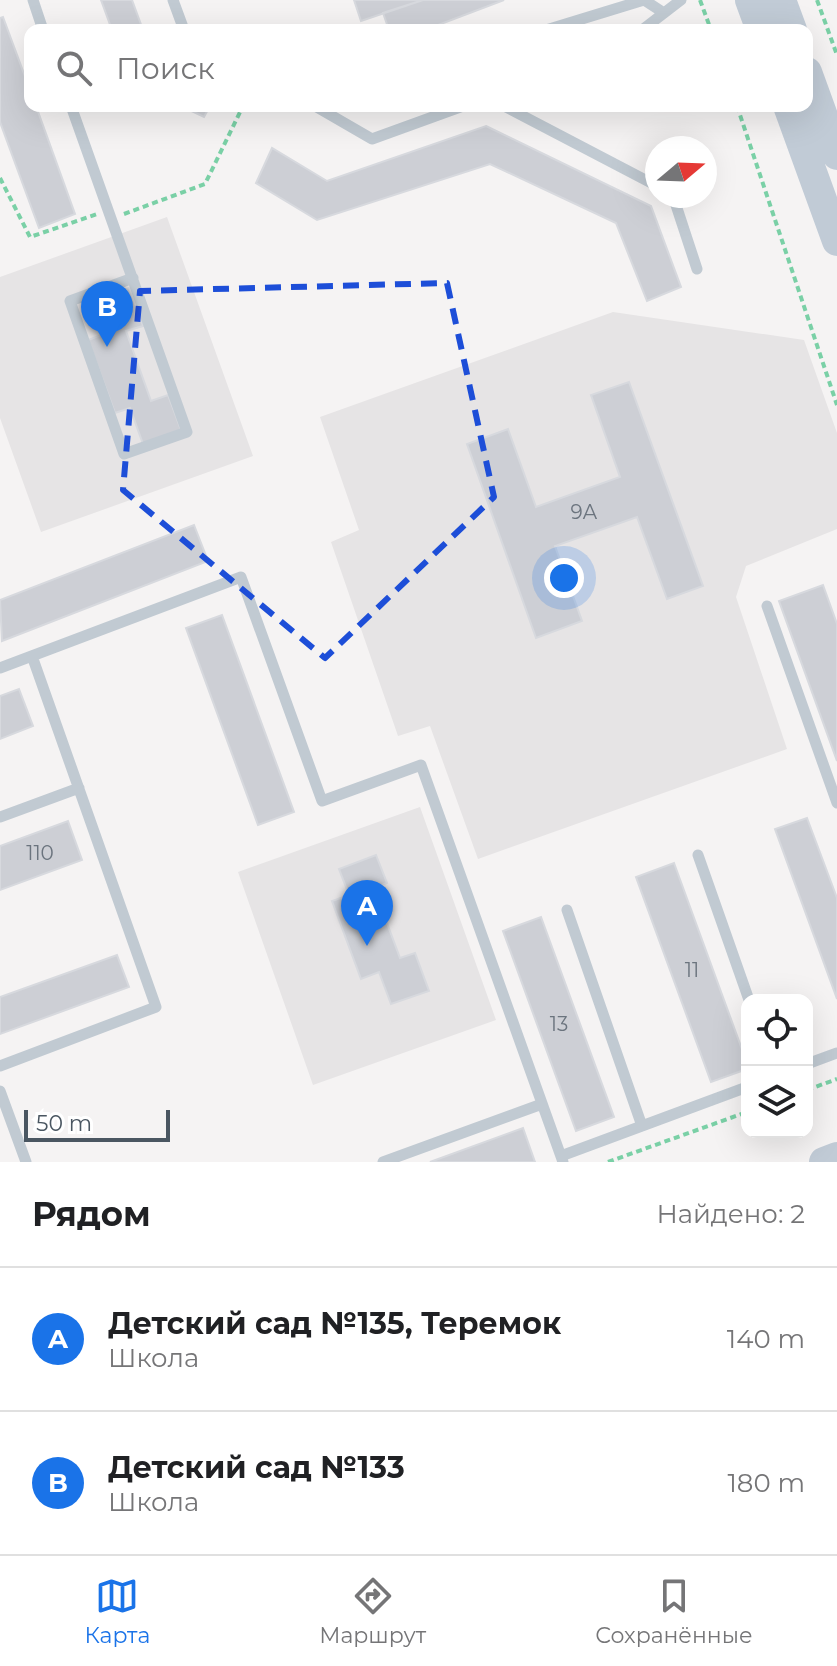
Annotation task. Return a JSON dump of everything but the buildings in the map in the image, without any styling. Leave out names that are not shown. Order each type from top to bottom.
[{"type":"main road","points":[[750,0],[759,24]]},
{"type":"main road","points":[[781,0],[790,24]]},
{"type":"main road","points":[[813,89],[837,155]]},
{"type":"main road","points":[[790,112],[837,241]]},
{"type":"main road","points":[[824,1162],[837,1157]]},
{"type":"lane","points":[[33,0],[41,24]]},
{"type":"lane","points":[[173,0],[182,24]]},
{"type":"lane","points":[[566,24],[644,0],[664,13]]},
{"type":"lane","points":[[660,0],[664,13]]},
{"type":"lane","points":[[650,24],[681,0]]},
{"type":"lane","points":[[73,112],[133,278],[187,432],[124,454],[70,301],[133,278]]},
{"type":"lane","points":[[325,112],[372,139],[446,112]]},
{"type":"lane","points":[[515,112],[645,180]]},
{"type":"lane","points":[[677,208],[697,269]]},
{"type":"lane","points":[[0,668],[241,577],[322,801],[421,765],[562,1159],[741,1089]]},
{"type":"lane","points":[[767,606],[837,803]]},
{"type":"lane","points":[[0,1066],[156,1007],[32,656]]},
{"type":"lane","points":[[0,817],[79,788]]},
{"type":"lane","points":[[698,855],[747,994]]},
{"type":"lane","points":[[567,910],[642,1126]]},
{"type":"lane","points":[[813,1062],[837,1053]]},
{"type":"lane","points":[[0,1091],[26,1162]]},
{"type":"lane","points":[[383,1162],[542,1104]]},
{"type":"path","points":[[700,0],[709,24]]},
{"type":"path","points":[[817,0],[837,55]]},
{"type":"path","points":[[0,178],[30,237],[205,184],[240,112]]},
{"type":"path","points":[[739,112],[837,405]]},
{"type":"path","points":[[813,1088],[837,1079]]},
{"type":"path","points":[[608,1162],[741,1114]]},
{"type":"highlighted area","points":[[447,283],[494,497],[325,658],[123,490],[140,291]]},
{"type":"shaded area","points":[[167,217],[253,456],[41,532],[0,418],[0,277]]},
{"type":"shaded area","points":[[613,312],[804,340],[837,433],[837,529],[746,566],[736,597],[787,749],[478,859],[430,726],[398,736],[331,542],[359,530],[320,417]]},
{"type":"shaded area","points":[[420,807],[496,1020],[313,1085],[238,872]]},
{"type":"place","name":"Детский сад №133","points":[[107,347]]},
{"type":"place","name":"Детский сад №135, Теремок","points":[[367,946]]}]
